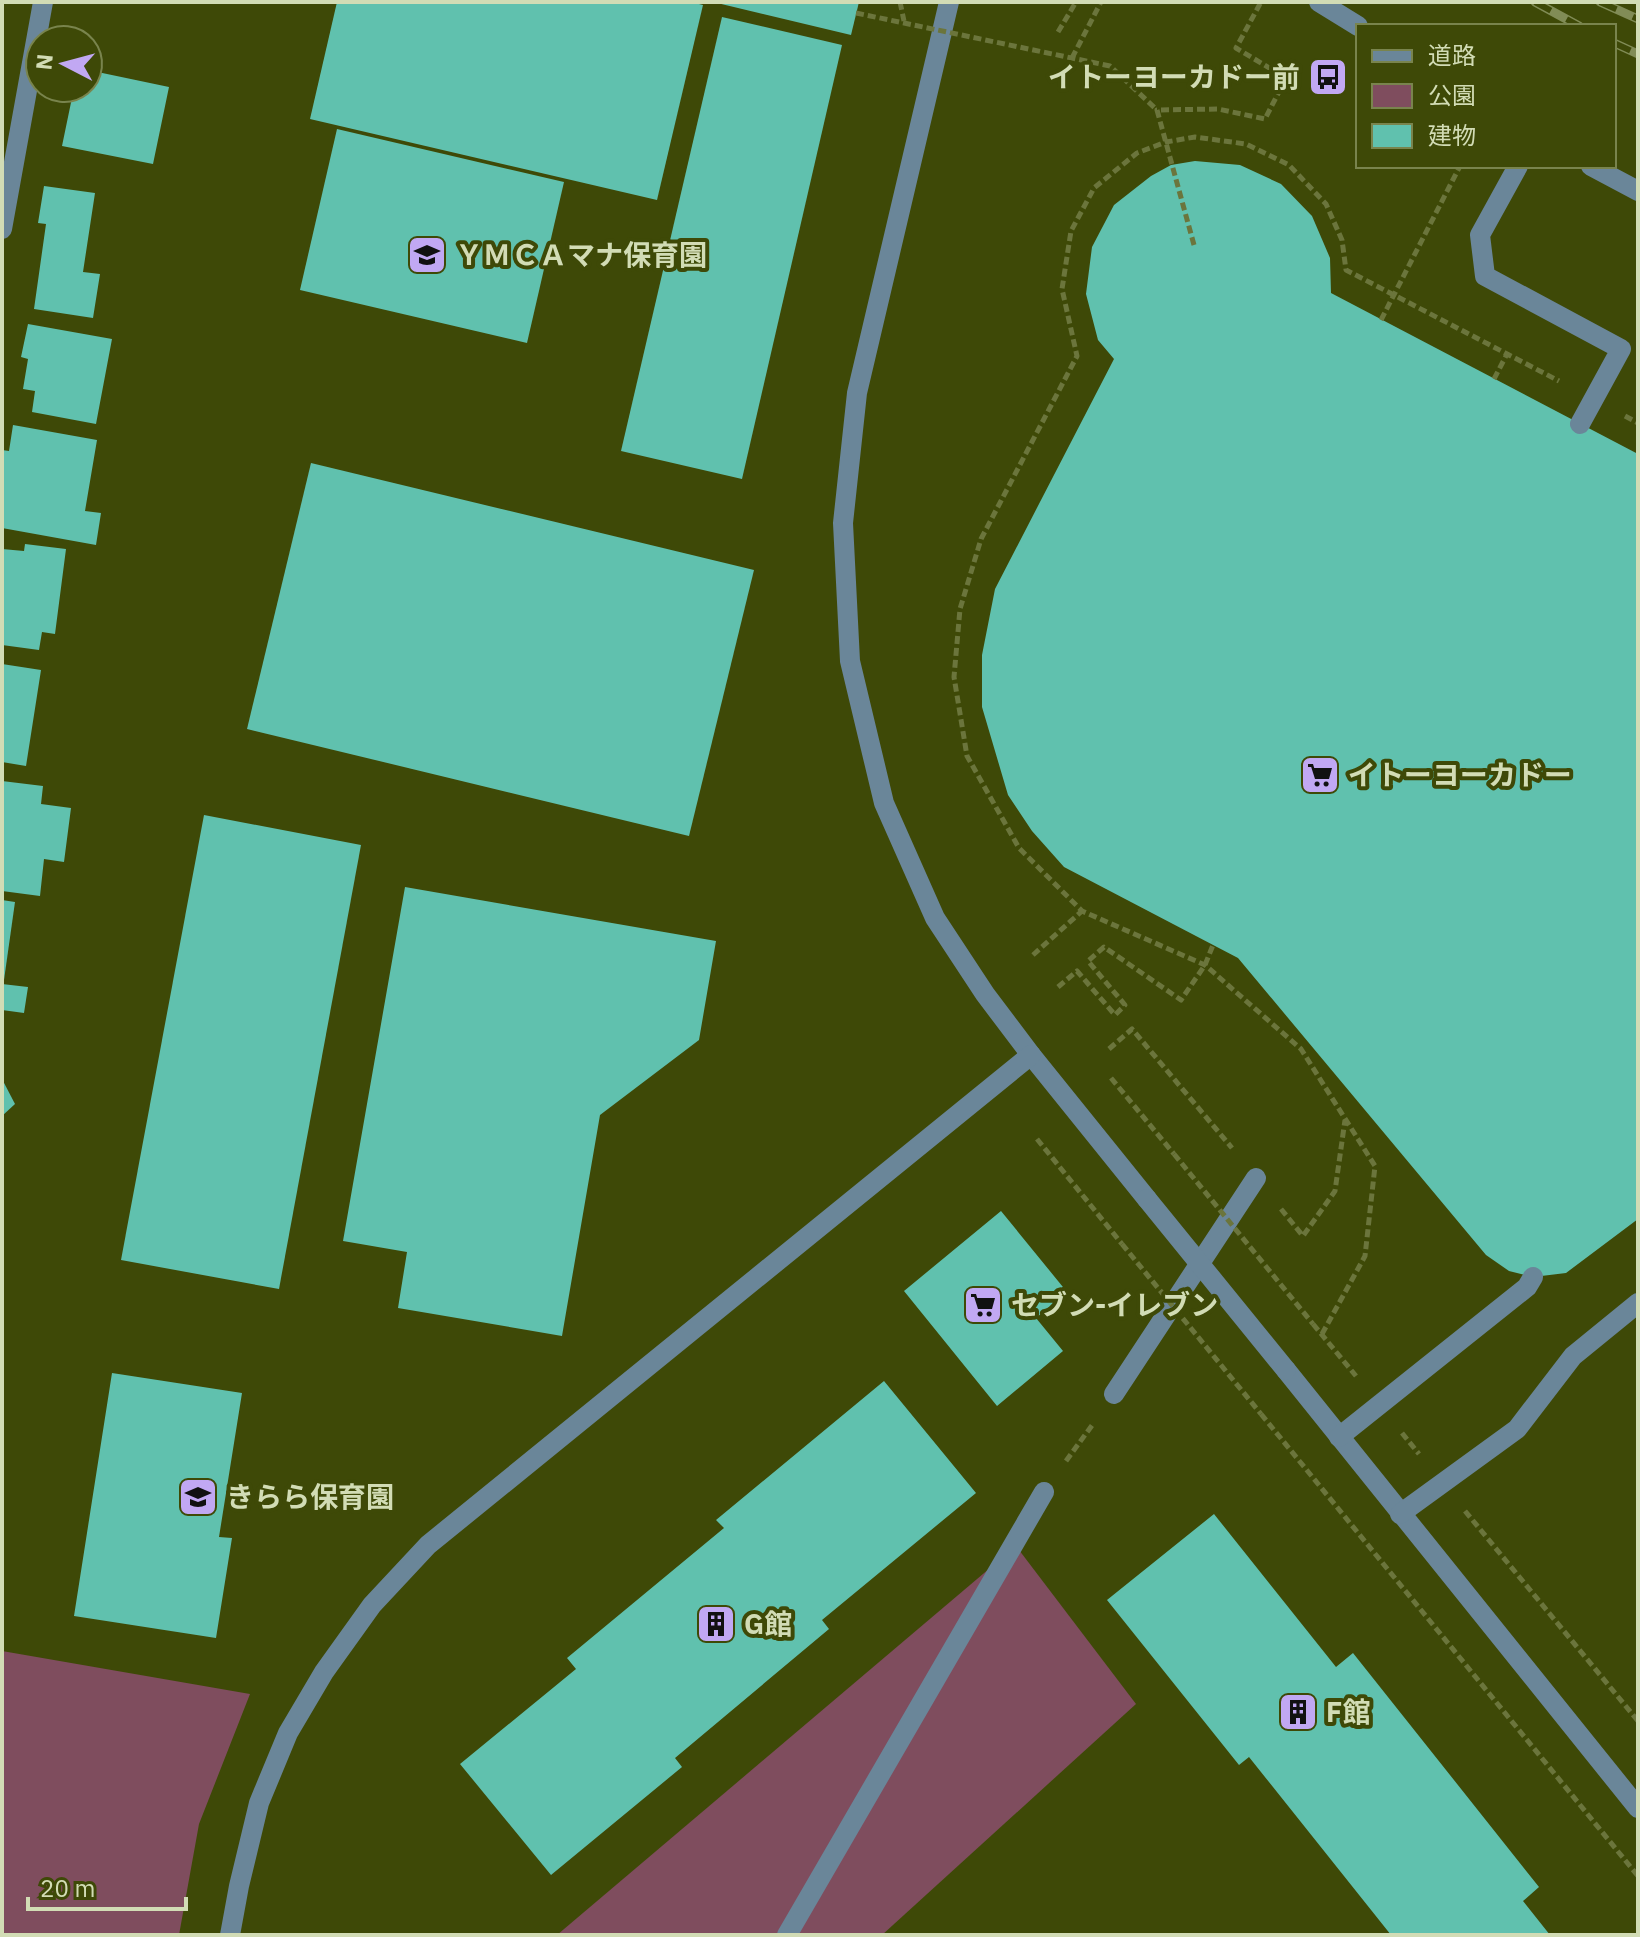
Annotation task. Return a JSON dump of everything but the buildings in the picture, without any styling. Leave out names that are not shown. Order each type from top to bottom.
[{"type":"street","points":[[2,229],[43,2]]},
{"type":"street","points":[[949,2],[857,393],[843,523],[850,661],[884,803],[935,918],[985,994],[1638,1808]]},
{"type":"street","points":[[1319,2],[1356,25]]},
{"type":"street","points":[[1517,168],[1480,235],[1485,276],[1621,349],[1580,424]]},
{"type":"street","points":[[1595,168],[1638,191]]},
{"type":"street","points":[[230,1935],[259,1803],[288,1733],[324,1672],[372,1605],[428,1545],[1031,1055]]},
{"type":"street","points":[[1114,1394],[1256,1178]]},
{"type":"street","points":[[1339,1437],[1527,1287],[1533,1277]]},
{"type":"street","points":[[1400,1514],[1517,1429],[1573,1356],[1638,1303]]},
{"type":"street","points":[[787,1935],[1044,1492]]},
{"type":"path","points":[[900,2],[905,23]]},
{"type":"path","points":[[1058,32],[1076,2]]},
{"type":"path","points":[[1072,58],[1101,2]]},
{"type":"path","points":[[1157,110],[1218,109],[1265,119],[1286,78],[1236,48],[1261,2]]},
{"type":"path","points":[[856,13],[1110,66],[1157,110],[1194,245]]},
{"type":"path","points":[[1322,1334],[1365,1256],[1375,1166],[1301,1049],[1205,965],[1082,911],[1019,848],[967,756],[954,677],[960,609],[981,539],[1077,356],[1062,289],[1071,231],[1094,188],[1137,153],[1166,142],[1195,137],[1246,144],[1289,165],[1326,204],[1342,240],[1346,270],[1559,381]]},
{"type":"path","points":[[1381,320],[1459,168]]},
{"type":"path","points":[[1494,379],[1507,354]]},
{"type":"path","points":[[1625,416],[1638,423]]},
{"type":"path","points":[[1033,955],[1082,911]]},
{"type":"path","points":[[1058,987],[1077,971],[1115,1015],[1125,1005],[1088,961],[1104,947],[1181,1000],[1205,965],[1213,945]]},
{"type":"path","points":[[1109,1049],[1132,1029],[1202,1110]]},
{"type":"path","points":[[1111,1078],[1638,1721]]},
{"type":"path","points":[[1303,1236],[1335,1191],[1345,1119]]},
{"type":"path","points":[[1037,1139],[1638,1876]]},
{"type":"path","points":[[1044,1492],[1114,1394]]},
{"type":"green space","points":[[1016,1546],[1136,1704],[882,1935],[557,1935]]},
{"type":"green space","points":[[2,1651],[250,1694],[199,1824],[179,1935],[2,1935]]},
{"type":"railway","points":[[1535,2],[1575,24]]},
{"type":"railway","points":[[1600,2],[1638,19]]},
{"type":"railway","points":[[1616,44],[1638,54]]},
{"type":"place","name":"イトーヨーカドー前","points":[[1328,77]]},
{"type":"place","name":"ＹＭＣＡマナ保育園","points":[[427,255]]},
{"type":"place","name":"イトーヨーカドー","points":[[1320,775]]},
{"type":"place","name":"セブン-イレブン","points":[[983,1305]]},
{"type":"place","name":"きらら保育園","points":[[198,1497]]},
{"type":"place","name":"G館","points":[[716,1624]]},
{"type":"place","name":"F館","points":[[1298,1712]]}]
